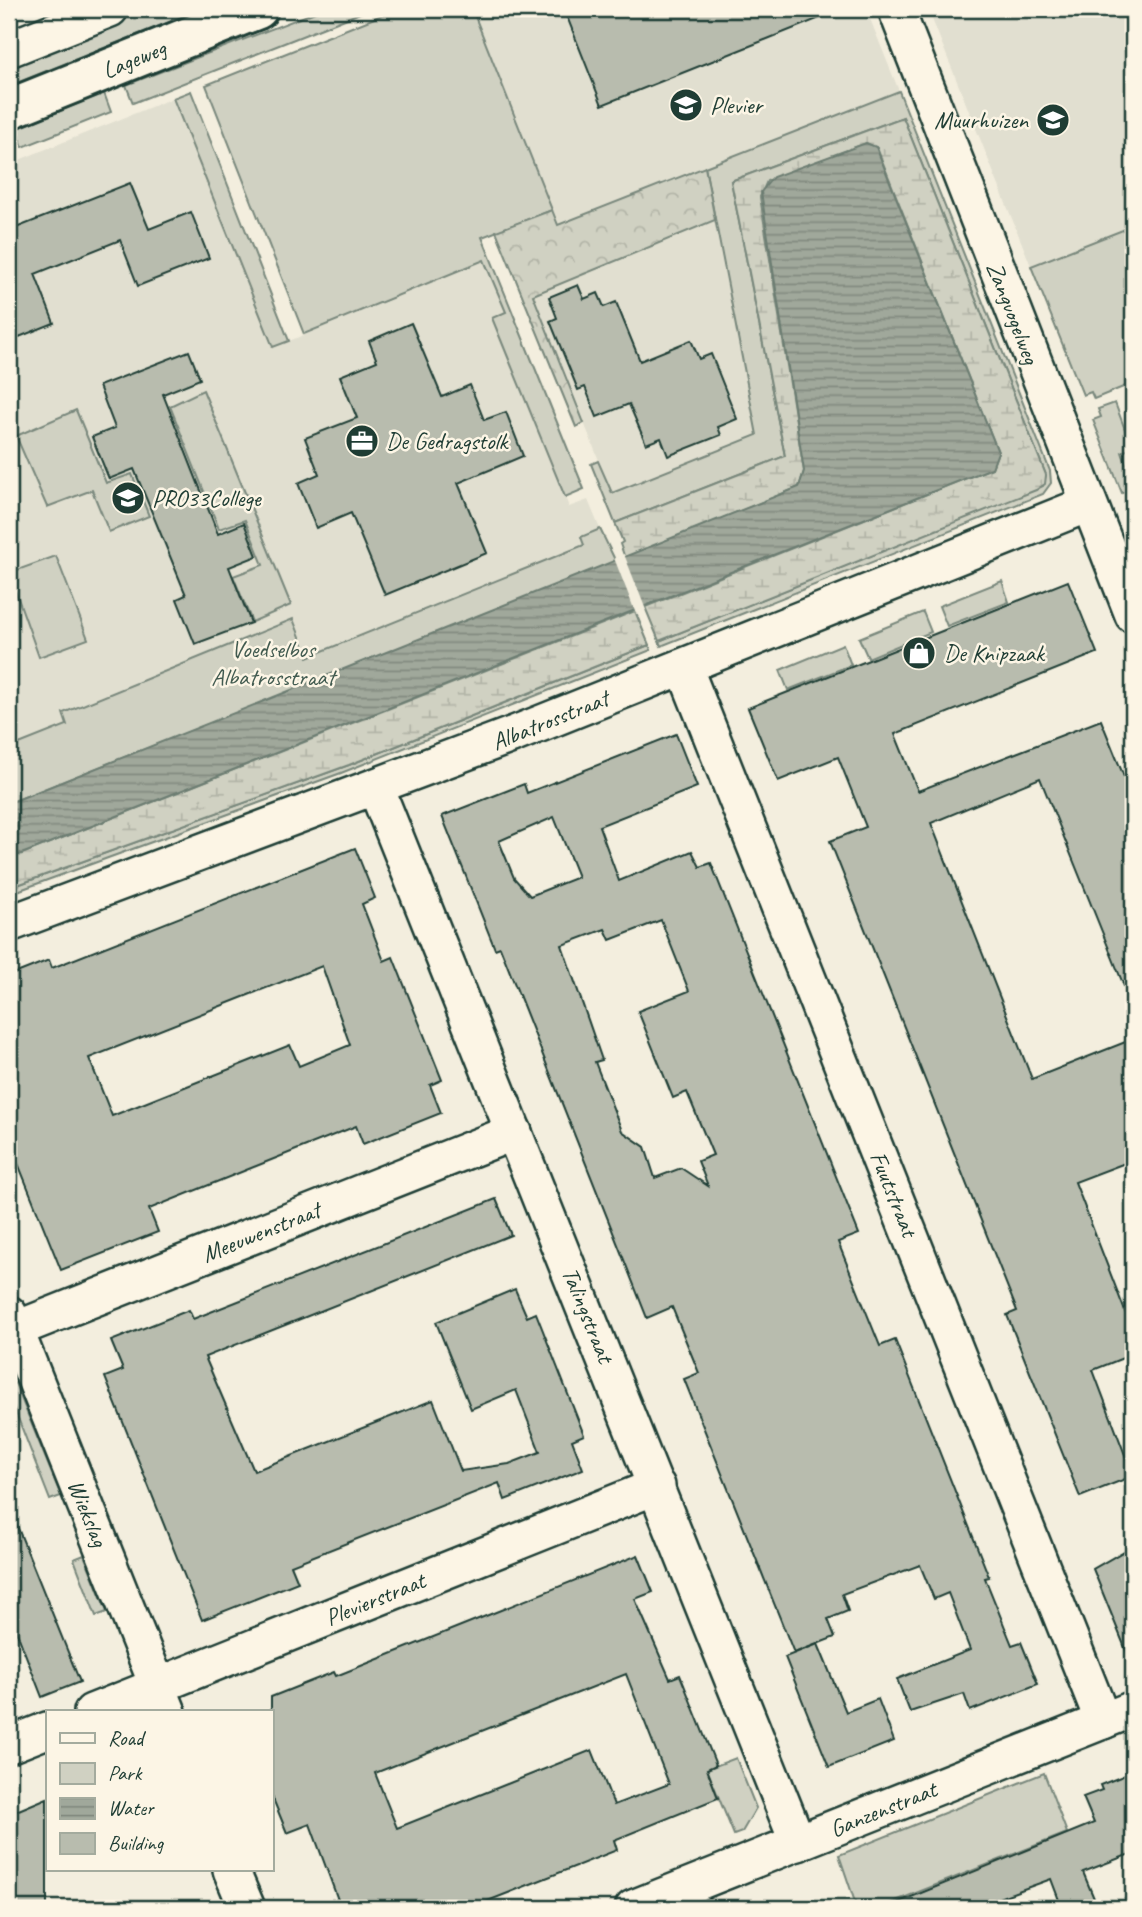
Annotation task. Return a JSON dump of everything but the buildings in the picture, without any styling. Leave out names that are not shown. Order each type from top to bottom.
[{"type":"street","points":[[9,50],[110,9]]},
{"type":"street","name":"Lageweg","points":[[9,110],[258,9]]},
{"type":"street","name":"Zangvogelweg","points":[[896,9],[1133,615]]},
{"type":"street","name":"Albatrosstraat","points":[[9,924],[376,788],[1088,504]]},
{"type":"street","name":"Fuutstraat","points":[[684,667],[1118,1715]]},
{"type":"street","name":"Talingstraat","points":[[376,788],[657,1486],[797,1843]]},
{"type":"street","name":"Meeuwenstraat","points":[[11,1325],[514,1132]]},
{"type":"street","name":"Wiekslag","points":[[11,1325],[163,1699]]},
{"type":"street","name":"Plevierstraat","points":[[103,1710],[163,1699],[657,1486]]},
{"type":"street","name":"Ganzenstraat","points":[[633,1908],[1118,1715]]},
{"type":"street","points":[[9,1745],[46,1730]]},
{"type":"street","points":[[231,1871],[247,1908]]},
{"type":"shaded area","name":"Plevier","points":[[472,9],[866,9],[899,91],[558,226]]},
{"type":"shaded area","name":"Muurhuizen","points":[[928,9],[1133,9],[1133,226],[1031,266]]},
{"type":"shaded area","points":[[173,98],[236,256],[289,341],[484,260],[506,312],[493,318],[569,507],[588,500],[600,529],[581,537],[584,545],[308,658],[292,619],[63,712],[68,725],[9,748],[9,164]]},
{"type":"shaded area","points":[[715,220],[757,435],[612,493],[533,295]]},
{"type":"green space","points":[[148,9],[202,9],[9,86],[9,64]]},
{"type":"green space","points":[[323,9],[365,11],[133,103],[126,85]]},
{"type":"green space","points":[[397,9],[472,9],[552,210],[482,237],[584,489],[565,497],[492,318],[506,312],[484,260],[304,334],[206,85]]},
{"type":"green space","points":[[191,91],[289,341],[273,347],[173,98]]},
{"type":"green space","points":[[899,91],[1050,471],[1051,483],[1043,494],[661,646],[659,641],[1043,486],[1046,475],[903,117],[731,181],[785,456],[615,523],[591,464],[598,461],[612,493],[757,435],[705,167]]},
{"type":"green space","points":[[104,93],[111,112],[23,147],[16,129]]},
{"type":"green space","points":[[903,117],[1046,475],[1045,484],[1036,490],[659,641],[645,607],[992,468],[998,452],[877,148],[866,143],[767,181],[760,197],[804,471],[799,487],[625,558],[620,544],[623,542],[615,523],[785,456],[731,181]]},
{"type":"green space","points":[[705,167],[715,220],[533,295],[584,423],[576,427],[496,231],[552,210],[558,225]]},
{"type":"green space","points":[[1133,226],[1133,383],[1094,399],[1091,392],[1083,395],[1031,266]]},
{"type":"green space","points":[[203,390],[291,605],[252,622],[233,576],[263,565],[245,520],[219,529],[170,406]]},
{"type":"green space","points":[[1115,403],[1132,448],[1122,452],[1129,472],[1133,471],[1133,489],[1122,493],[1093,420],[1101,417],[1098,409]]},
{"type":"green space","points":[[76,410],[106,483],[132,474],[149,516],[109,532],[92,490],[47,507],[16,436]]},
{"type":"green space","name":"Voedselbos Albatrosstraat","points":[[600,529],[616,562],[9,803],[9,748],[67,725],[63,713],[293,619],[308,657],[584,545],[581,537]]},
{"type":"green space","points":[[56,556],[88,639],[39,657],[9,573]]},
{"type":"green space","points":[[1002,581],[1009,602],[947,626],[939,606]]},
{"type":"green space","points":[[635,611],[649,645],[349,765],[9,888],[9,859]]},
{"type":"green space","points":[[923,612],[931,632],[868,658],[859,638]]},
{"type":"green space","points":[[843,644],[851,665],[788,690],[780,670]]},
{"type":"green space","points":[[649,645],[651,650],[341,773],[9,894],[9,888],[349,765]]},
{"type":"green space","points":[[15,1383],[61,1496],[50,1500],[9,1395],[9,1386]]},
{"type":"green space","points":[[84,1555],[107,1612],[96,1616],[74,1559]]},
{"type":"green space","points":[[736,1758],[756,1808],[742,1832],[734,1835],[707,1769]]},
{"type":"green space","points":[[1044,1773],[1067,1833],[878,1908],[857,1908],[839,1855]]},
{"type":"water","points":[[866,143],[876,147],[998,452],[992,468],[9,859],[9,803],[799,487],[804,471],[761,192],[773,177]]},
{"type":"pier","points":[[624,554],[646,610],[636,614],[614,558]]},
{"type":"place","name":"Plevier","points":[[686,105]]},
{"type":"place","name":"Muurhuizen","points":[[1053,120]]},
{"type":"place","name":"De Gedragstolk","points":[[362,441]]},
{"type":"place","name":"PRO33College","points":[[128,498]]},
{"type":"place","name":"De Knipzaak","points":[[919,653]]}]
